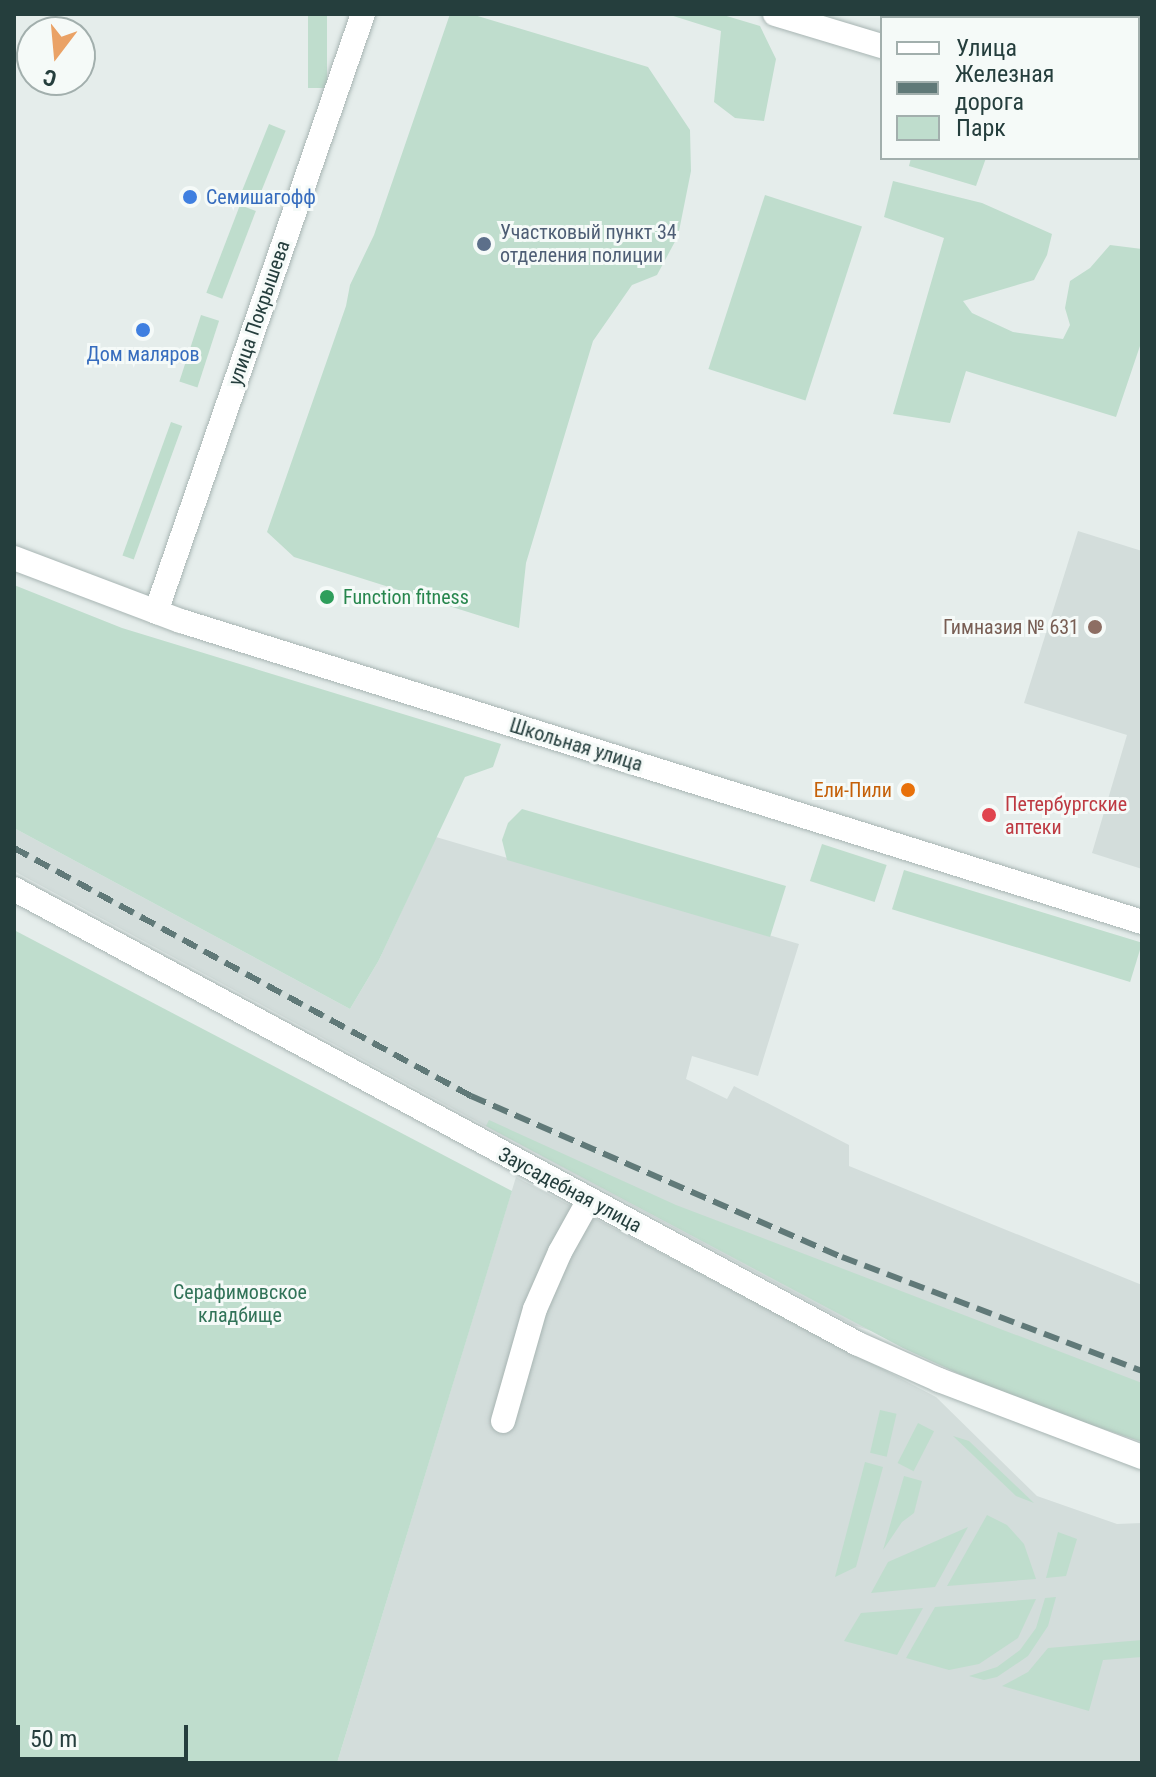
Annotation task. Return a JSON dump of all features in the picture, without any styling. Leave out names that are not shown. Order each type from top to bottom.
[{"type":"street","name":"улица Покрышева","points":[[156,612],[363,14]]},
{"type":"street","points":[[775,14],[880,45]]},
{"type":"street","name":"Школьная улица","points":[[14,558],[156,612],[1142,922]]},
{"type":"street","name":"Заусадебная улица","points":[[14,889],[856,1343],[939,1380],[1142,1457]]},
{"type":"street","points":[[503,1421],[535,1309],[560,1252],[589,1200]]},
{"type":"shaded area","name":"Гимназия № 631","points":[[1078,531],[1142,551],[1142,869],[1092,853],[1127,735],[1024,703]]},
{"type":"shaded area","points":[[14,828],[350,1009],[379,960],[436,837],[799,944],[758,1076],[692,1056],[686,1079],[727,1099],[734,1086],[849,1145],[849,1166],[1142,1285],[1142,1417],[853,1325],[14,871]]},
{"type":"shaded area","points":[[516,1177],[936,1397],[1037,1496],[1117,1524],[1142,1523],[1142,1763],[337,1763]]},
{"type":"green space","points":[[308,14],[327,14],[327,88],[308,88]]},
{"type":"green space","points":[[450,14],[471,14],[648,67],[690,130],[691,171],[678,236],[657,275],[632,285],[593,341],[526,563],[519,628],[294,557],[267,532],[346,306],[350,285],[374,235]]},
{"type":"green space","points":[[667,14],[720,14],[760,26],[776,59],[764,121],[735,118],[714,102],[721,31]]},
{"type":"green space","points":[[269,124],[286,131],[259,198],[242,191]]},
{"type":"green space","points":[[910,160],[985,160],[976,186],[909,166]]},
{"type":"green space","points":[[893,181],[982,203],[1052,234],[1047,255],[1034,280],[963,301],[972,313],[1013,332],[1063,339],[1070,325],[1065,308],[1070,281],[1090,268],[1110,245],[1142,249],[1142,340],[1116,417],[966,371],[950,423],[893,414],[944,238],[884,217]]},
{"type":"green space","points":[[765,195],[862,227],[805,401],[708,369]]},
{"type":"green space","points":[[240,205],[256,211],[222,299],[206,293]]},
{"type":"green space","points":[[201,315],[219,321],[197,387],[179,382]]},
{"type":"green space","points":[[171,422],[182,426],[134,560],[122,555]]},
{"type":"green space","points":[[14,585],[122,628],[501,744],[493,767],[465,777],[379,960],[350,1009],[14,828]]},
{"type":"green space","points":[[522,809],[786,886],[770,937],[507,860],[502,840],[508,823]]},
{"type":"green space","points":[[822,844],[887,865],[875,902],[810,881]]},
{"type":"green space","points":[[904,870],[1142,943],[1130,982],[892,909]]},
{"type":"green space","name":"Серафимовское кладбище","points":[[14,930],[512,1191],[337,1763],[14,1763]]},
{"type":"green space","points":[[489,1120],[676,1205],[1142,1383],[1142,1442],[1009,1397],[903,1348],[486,1126]]},
{"type":"green space","points":[[880,1410],[897,1414],[887,1457],[870,1453]]},
{"type":"green space","points":[[918,1423],[934,1431],[914,1471],[898,1463]]},
{"type":"green space","points":[[953,1436],[969,1441],[1034,1503],[1016,1496]]},
{"type":"green space","points":[[865,1462],[883,1467],[856,1567],[835,1577]]},
{"type":"green space","points":[[904,1476],[922,1481],[914,1513],[902,1522],[883,1550]]},
{"type":"green space","points":[[987,1515],[1007,1525],[1024,1544],[1036,1579],[947,1586]]},
{"type":"green space","points":[[968,1527],[935,1587],[871,1593],[888,1562]]},
{"type":"green space","points":[[1058,1532],[1077,1539],[1066,1576],[1046,1578]]},
{"type":"green space","points":[[1056,1597],[1048,1626],[1028,1656],[997,1677],[984,1680],[969,1676],[997,1667],[1020,1650],[1036,1628],[1045,1598]]},
{"type":"green space","points":[[1036,1599],[1018,1638],[979,1664],[949,1670],[906,1658],[935,1607]]},
{"type":"green space","points":[[923,1608],[897,1655],[844,1641],[861,1613]]},
{"type":"green space","points":[[1142,1640],[1142,1657],[1103,1660],[1089,1711],[1002,1686],[1028,1672],[1048,1648]]},
{"type":"railway","points":[[14,848],[471,1096],[842,1257],[1142,1371]]},
{"type":"place","name":"Семишагофф","points":[[190,197]]},
{"type":"place","name":"Участковый пункт 34 отделения полиции","points":[[484,244]]},
{"type":"place","name":"Дом маляров","points":[[143,330]]},
{"type":"place","name":"Function fitness","points":[[327,597]]},
{"type":"place","name":"Гимназия № 631","points":[[1095,627]]},
{"type":"place","name":"Ели-Пили","points":[[908,790]]},
{"type":"place","name":"Петербургские аптеки","points":[[989,815]]}]
